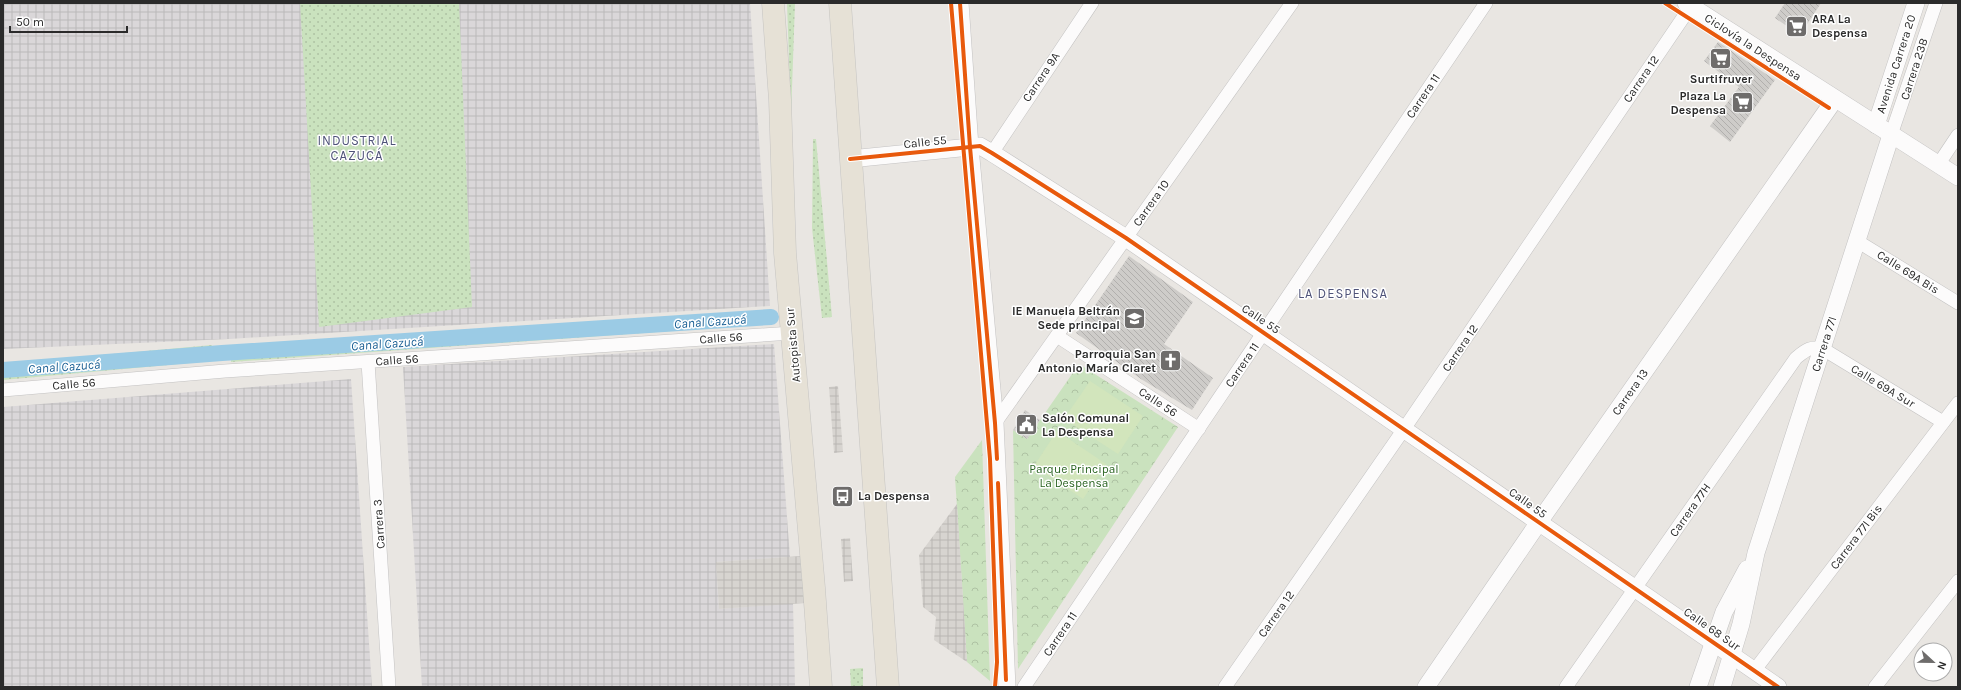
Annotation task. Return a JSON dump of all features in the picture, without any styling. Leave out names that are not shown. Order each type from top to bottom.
[{"type":"highway","name":"Autopista Sur","points":[[773,3],[780,112],[785,253],[814,588],[821,687]]},
{"type":"highway","points":[[840,3],[888,687]]},
{"type":"street","points":[[960,3],[970,147],[995,423],[1010,685]]},
{"type":"street","name":"Carrera 9A","points":[[992,153],[1092,3]]},
{"type":"street","name":"Carrera 10","points":[[995,423],[1292,3]]},
{"type":"street","name":"Carrera 11","points":[[1024,687],[1486,3]]},
{"type":"street","name":"Avenida Carrera 20","points":[[1876,125],[1916,3]]},
{"type":"street","name":"Carrera 23B","points":[[1892,135],[1936,3]]},
{"type":"street","points":[[1689,5],[1958,177]]},
{"type":"street","name":"Carrera 12","points":[[1225,687],[1404,429],[1689,5]]},
{"type":"street","name":"Carrera 13","points":[[1426,687],[1539,522],[1835,99]]},
{"type":"street","name":"Carrera 77I","points":[[1722,687],[1742,624],[1756,553],[1892,135]]},
{"type":"street","points":[[1938,165],[1958,135]]},
{"type":"street","name":"Calle 55","points":[[850,159],[980,146],[1126,238],[1634,588]]},
{"type":"street","name":"Calle 69A Bis","points":[[1857,241],[1958,303]]},
{"type":"street","name":"Calle 56","points":[[3,390],[217,372],[792,333]]},
{"type":"street","name":"Calle 56","points":[[1057,336],[1199,429]]},
{"type":"street","name":"Carrera 77H","points":[[1566,687],[1796,358],[1807,349],[1814,346],[1823,349]]},
{"type":"street","name":"Calle 69A Sur","points":[[1823,349],[1943,422]]},
{"type":"street","name":"Carrera 3","points":[[368,362],[389,687]]},
{"type":"street","name":"Carrera 77I Bis","points":[[1754,671],[1958,403]]},
{"type":"street","name":"Carrera 77I","points":[[1698,687],[1724,612],[1756,553]]},
{"type":"street","points":[[1875,687],[1958,581]]},
{"type":"street","name":"Calle 68 Sur","points":[[1634,588],[1778,687]]},
{"type":"shaded area","points":[[3,3],[750,3],[770,306],[229,339],[3,349]]},
{"type":"shaded area","points":[[774,344],[790,557],[716,562],[719,609],[793,603],[795,687],[422,687],[403,367]]},
{"type":"shaded area","points":[[351,379],[372,687],[3,687],[3,407]]},
{"type":"shaded area","points":[[838,386],[843,452],[834,453],[829,387]]},
{"type":"shaded area","points":[[957,504],[967,662],[934,640],[936,617],[923,607],[919,555]]},
{"type":"shaded area","points":[[850,538],[853,581],[844,582],[841,539]]},
{"type":"shaded area","points":[[801,556],[805,603],[719,609],[716,562]]},
{"type":"green space","points":[[300,3],[459,3],[472,307],[319,327]]},
{"type":"green space","points":[[787,3],[795,3],[791,117]]},
{"type":"green space","points":[[813,139],[816,139],[832,317],[822,318],[812,228]]},
{"type":"green space","points":[[770,310],[771,324],[231,362],[231,347]]},
{"type":"green space","points":[[212,345],[212,361],[3,380],[3,364]]},
{"type":"green space","name":"Parque Principal La Despensa","points":[[1079,364],[1178,427],[1018,669],[1013,430],[1027,439]]},
{"type":"green space","points":[[1090,381],[1143,416],[1118,454],[1064,419]]},
{"type":"green space","points":[[1057,431],[1106,464],[1083,499],[1034,466]]},
{"type":"green space","points":[[982,440],[990,681],[967,662],[955,477]]},
{"type":"green space","points":[[863,668],[863,687],[851,687],[850,669]]},
{"type":"building","name":"ARA La Despensa","points":[[1785,3],[1821,3],[1800,35],[1775,18]]},
{"type":"building","name":"Plaza La Despensa","points":[[1718,42],[1775,80],[1730,142],[1710,126],[1739,87],[1704,61]]},
{"type":"building","name":"IE Manuela Beltrán Sede principal","points":[[1129,256],[1193,302],[1164,344],[1213,378],[1192,410],[1141,379],[1076,333]]},
{"type":"building","name":"Salón Comunal La Despensa","points":[[1025,410],[1040,420],[1027,439],[1013,430]]},
{"type":"waterway","name":"Canal Cazucá","points":[[3,370],[222,353],[771,317]]},
{"type":"cycle path","points":[[951,3],[990,459],[997,662],[995,687]]},
{"type":"cycle path","points":[[960,3],[970,147],[997,459]]},
{"type":"cycle path","name":"Ciclovía la Despensa","points":[[1665,3],[1829,108]]},
{"type":"cycle path","points":[[850,159],[980,146],[1126,238],[1778,687]]},
{"type":"cycle path","points":[[998,483],[1006,680]]},
{"type":"place","name":"ARA La Despensa","points":[[1797,26]]},
{"type":"place","name":"Surtifruver","points":[[1721,58]]},
{"type":"place","name":"Plaza La Despensa","points":[[1742,103]]},
{"type":"place","name":"IE Manuela Beltrán Sede principal","points":[[1135,318]]},
{"type":"place","name":"Parroquia San Antonio María Claret","points":[[1171,361]]},
{"type":"place","name":"Salón Comunal La Despensa","points":[[1026,425]]},
{"type":"place","name":"La Despensa","points":[[842,496]]},
{"type":"district","name":"INDUSTRIAL CAZUCÁ","points":[[357,148]]},
{"type":"district","name":"LA DESPENSA","points":[[1343,293]]}]
